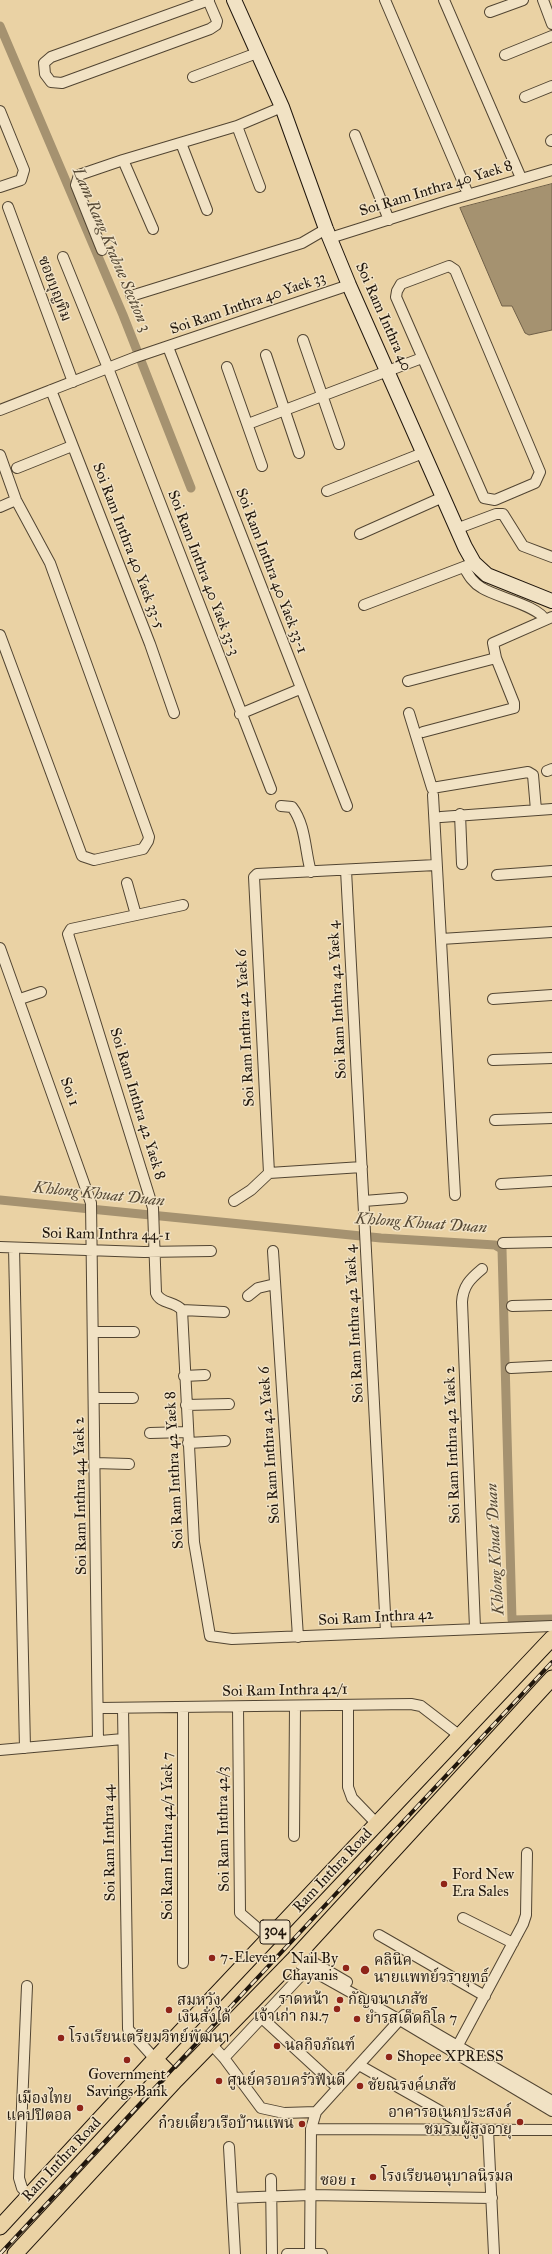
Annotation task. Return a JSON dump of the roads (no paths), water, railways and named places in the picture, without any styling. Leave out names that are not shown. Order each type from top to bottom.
[{"type":"main road","name":"Ram Inthra Road","points":[[0,2227],[155,2059],[552,1638]]},
{"type":"main road","name":"Ram Inthra Road","points":[[15,2254],[176,2080],[212,2045],[296,1957],[552,1678]]},
{"type":"main road","points":[[155,2059],[176,2080]]},
{"type":"street","points":[[208,0],[217,20],[216,25],[210,29],[62,83],[51,82],[45,74],[44,63],[51,57],[208,0]]},
{"type":"street","name":"Soi Ram Inthra 40","points":[[234,0],[282,107],[328,233],[349,285],[456,528],[469,565],[487,575],[552,601]]},
{"type":"street","points":[[385,0],[468,194]]},
{"type":"street","points":[[444,0],[521,178]]},
{"type":"street","points":[[490,12],[523,0]]},
{"type":"street","points":[[543,0],[552,24]]},
{"type":"street","points":[[504,55],[552,36]]},
{"type":"street","points":[[193,78],[257,53]]},
{"type":"street","points":[[525,97],[552,86]]},
{"type":"street","points":[[102,250],[76,181],[82,173],[236,126],[282,107]]},
{"type":"street","points":[[0,111],[24,170],[21,180],[0,187]]},
{"type":"street","points":[[236,126],[260,187]]},
{"type":"street","points":[[355,135],[388,220]]},
{"type":"street","points":[[181,143],[207,210]]},
{"type":"street","points":[[123,160],[152,229]]},
{"type":"street","name":"Soi Ram Inthra 40 Yaek 8","points":[[131,296],[302,243],[328,233],[388,220],[468,194],[552,170]]},
{"type":"street","name":"ซอยบุญทิม","points":[[8,207],[73,382]]},
{"type":"street","name":"Soi Ram Inthra 40 Yaek 33-3","points":[[63,257],[108,368],[240,714],[271,789]]},
{"type":"street","points":[[449,266],[455,270],[540,472],[535,483],[495,500],[484,498],[422,358],[396,297],[397,291],[401,284],[449,266]]},
{"type":"street","name":"Soi Ram Inthra 40 Yaek 33","points":[[0,410],[139,356],[349,285]]},
{"type":"street","points":[[303,340],[339,444]]},
{"type":"street","name":"Soi Ram Inthra 40 Yaek 33-1","points":[[168,347],[300,689],[347,806]]},
{"type":"street","points":[[266,355],[299,453]]},
{"type":"street","points":[[248,424],[321,394],[422,358]]},
{"type":"street","points":[[227,367],[262,466]]},
{"type":"street","name":"Soi Ram Inthra 40 Yaek 33-5","points":[[51,390],[150,644],[174,713]]},
{"type":"street","points":[[17,468],[72,446]]},
{"type":"street","points":[[327,492],[423,453]]},
{"type":"street","points":[[0,455],[16,500],[50,563],[80,645],[148,837],[148,841],[143,849],[94,860],[82,856],[0,635]]},
{"type":"street","points":[[360,534],[442,497]]},
{"type":"street","points":[[0,506],[16,500]]},
{"type":"street","points":[[456,528],[496,514],[503,514],[523,546],[552,557]]},
{"type":"street","points":[[364,605],[469,565],[472,581],[483,589],[538,611],[548,618]]},
{"type":"street","points":[[423,732],[514,708],[514,703],[496,658],[493,643],[548,618]]},
{"type":"street","points":[[408,681],[496,658]]},
{"type":"street","points":[[240,714],[300,689]]},
{"type":"street","points":[[410,713],[432,788],[528,772],[533,775],[535,782],[536,810]]},
{"type":"street","points":[[433,795],[455,1195]]},
{"type":"street","points":[[281,806],[292,808],[295,811],[302,829],[311,872],[436,865]]},
{"type":"street","points":[[441,817],[460,814],[552,809]]},
{"type":"street","points":[[460,814],[462,864]]},
{"type":"street","name":"Soi Ram Inthra 42 Yaek 4","points":[[346,870],[386,1632]]},
{"type":"street","points":[[497,875],[552,871]]},
{"type":"street","name":"Soi Ram Inthra 42 Yaek 6","points":[[269,1173],[253,881],[258,874],[311,872]]},
{"type":"street","points":[[126,883],[136,915],[183,906]]},
{"type":"street","name":"Soi Ram Inthra 42 Yaek 8","points":[[136,915],[71,929],[68,933],[69,943],[153,1208],[156,1252],[155,1287],[157,1297],[177,1306],[182,1310],[224,1312]]},
{"type":"street","points":[[441,939],[552,932]]},
{"type":"street","name":"Soi 1","points":[[0,948],[20,999],[92,1208],[92,1250]]},
{"type":"street","points":[[20,999],[41,992]]},
{"type":"street","points":[[493,999],[552,995]]},
{"type":"street","points":[[493,1060],[552,1058]]},
{"type":"street","points":[[495,1120],[552,1118]]},
{"type":"street","points":[[234,1201],[251,1190],[269,1173],[362,1167]]},
{"type":"street","points":[[501,1184],[552,1181]]},
{"type":"street","points":[[364,1201],[402,1198]]},
{"type":"street","points":[[504,1243],[552,1242]]},
{"type":"street","name":"Soi Ram Inthra 44-1","points":[[0,1247],[156,1252],[211,1251]]},
{"type":"street","points":[[14,1248],[25,1748]]},
{"type":"street","name":"Soi Ram Inthra 44 Yaek 2","points":[[92,1250],[99,1708],[98,1741]]},
{"type":"street","name":"Soi Ram Inthra 42 Yaek 6","points":[[273,1251],[298,1637]]},
{"type":"street","name":"Soi Ram Inthra 42 Yaek 2","points":[[475,1628],[462,1302],[465,1287],[470,1279],[482,1269]]},
{"type":"street","points":[[248,1296],[258,1288],[275,1284]]},
{"type":"street","points":[[512,1306],[552,1305]]},
{"type":"street","name":"Soi Ram Inthra 42 Yaek 8","points":[[182,1310],[184,1376],[196,1562],[208,1628]]},
{"type":"street","points":[[93,1332],[134,1332]]},
{"type":"street","points":[[511,1368],[552,1366]]},
{"type":"street","points":[[184,1376],[205,1375]]},
{"type":"street","points":[[94,1398],[133,1398]]},
{"type":"street","points":[[186,1405],[229,1404]]},
{"type":"street","points":[[150,1433],[225,1441]]},
{"type":"street","points":[[95,1463],[129,1464]]},
{"type":"street","name":"Soi Ram Inthra 42","points":[[208,1628],[210,1636],[218,1638],[298,1637],[475,1628],[552,1626]]},
{"type":"street","name":"Soi Ram Inthra 42/1","points":[[99,1708],[124,1709],[417,1704],[460,1736]]},
{"type":"street","points":[[348,1705],[348,1787],[352,1798],[377,1824]]},
{"type":"street","points":[[294,1836],[295,1706]]},
{"type":"street","name":"Soi Ram Inthra 42/3","points":[[238,1707],[240,1913],[269,1938]]},
{"type":"street","name":"Soi Ram Inthra 42/1 Yaek 7","points":[[183,1708],[183,1963]]},
{"type":"street","name":"Soi Ram Inthra 44","points":[[124,1709],[123,1739],[128,2029],[155,2059]]},
{"type":"street","points":[[0,1750],[123,1739]]},
{"type":"street","points":[[458,2047],[513,1943],[526,1915],[527,1853]]},
{"type":"street","points":[[463,1918],[513,1943]]},
{"type":"street","points":[[379,1935],[485,1996]]},
{"type":"street","points":[[296,1957],[308,1968],[458,2047],[552,2101]]},
{"type":"street","points":[[296,1957],[402,2018],[552,2111]]},
{"type":"street","points":[[224,2058],[308,1968]]},
{"type":"street","points":[[27,1986],[19,2178],[22,2188],[29,2195]]},
{"type":"street","points":[[262,2018],[338,2088]]},
{"type":"street","points":[[310,2254],[310,2129],[316,2112],[402,2018]]},
{"type":"street","points":[[212,2045],[224,2058],[261,2108],[284,2113],[316,2112]]},
{"type":"street","points":[[359,2065],[474,2130]]},
{"type":"street","points":[[310,2129],[552,2130]]},
{"type":"street","points":[[488,2130],[494,2254]]},
{"type":"street","points":[[229,2147],[235,2254]]},
{"type":"street","points":[[271,2179],[272,2254]]},
{"type":"street","name":"ซอย 1","points":[[232,2198],[271,2198],[310,2195],[492,2198]]},
{"type":"street","points":[[287,2254],[322,2254]]},
{"type":"waterway","name":"Lam Rang Krabue Section 3","points":[[0,26],[123,315],[191,488]]},
{"type":"waterway","name":"Khlong Khuat Duan","points":[[0,1200],[381,1238],[495,1245],[502,1249],[512,1620],[551,1619]]},
{"type":"railway","points":[[0,2254],[552,1662]]},
{"type":"place","name":"Ford New Era Sales","points":[[444,1884]]},
{"type":"place","name":"7-Eleven","points":[[212,1958]]},
{"type":"place","name":"Nail By Chayanis","points":[[346,1968]]},
{"type":"place","name":"คลินิค นายแพทย์วรายุทธ์","points":[[365,1970]]},
{"type":"place","name":"กัญจนาเภสัช","points":[[340,2000]]},
{"type":"place","name":"ราดหน้า เจ้าเก่า กม.7","points":[[337,2009]]},
{"type":"place","name":"สมหวัง เงินสั่งได้","points":[[169,2010]]},
{"type":"place","name":"ยำรสเด็ดกิโล 7","points":[[357,2019]]},
{"type":"place","name":"โรงเรียนเตรียมวิทย์พัฒนา","points":[[61,2038]]},
{"type":"place","name":"นลกิจภัณฑ์","points":[[277,2046]]},
{"type":"place","name":"Shopee XPRESS","points":[[389,2057]]},
{"type":"place","name":"Government Savings Bank","points":[[127,2060]]},
{"type":"place","name":"ศูนย์ครอบครัวฟันดี","points":[[219,2081]]},
{"type":"place","name":"ชัยณรงค์เภสัช","points":[[360,2086]]},
{"type":"place","name":"เมืองไทย แคปปิตอล","points":[[80,2108]]},
{"type":"place","name":"อาคารอเนกประสงค์ ชมรมผู้สูงอายุ","points":[[520,2122]]},
{"type":"place","name":"ก๋วยเตี๋ยวเรือบ้านแพน","points":[[302,2124]]},
{"type":"place","name":"โรงเรียนอนุบาลนิรมล","points":[[373,2177]]}]
